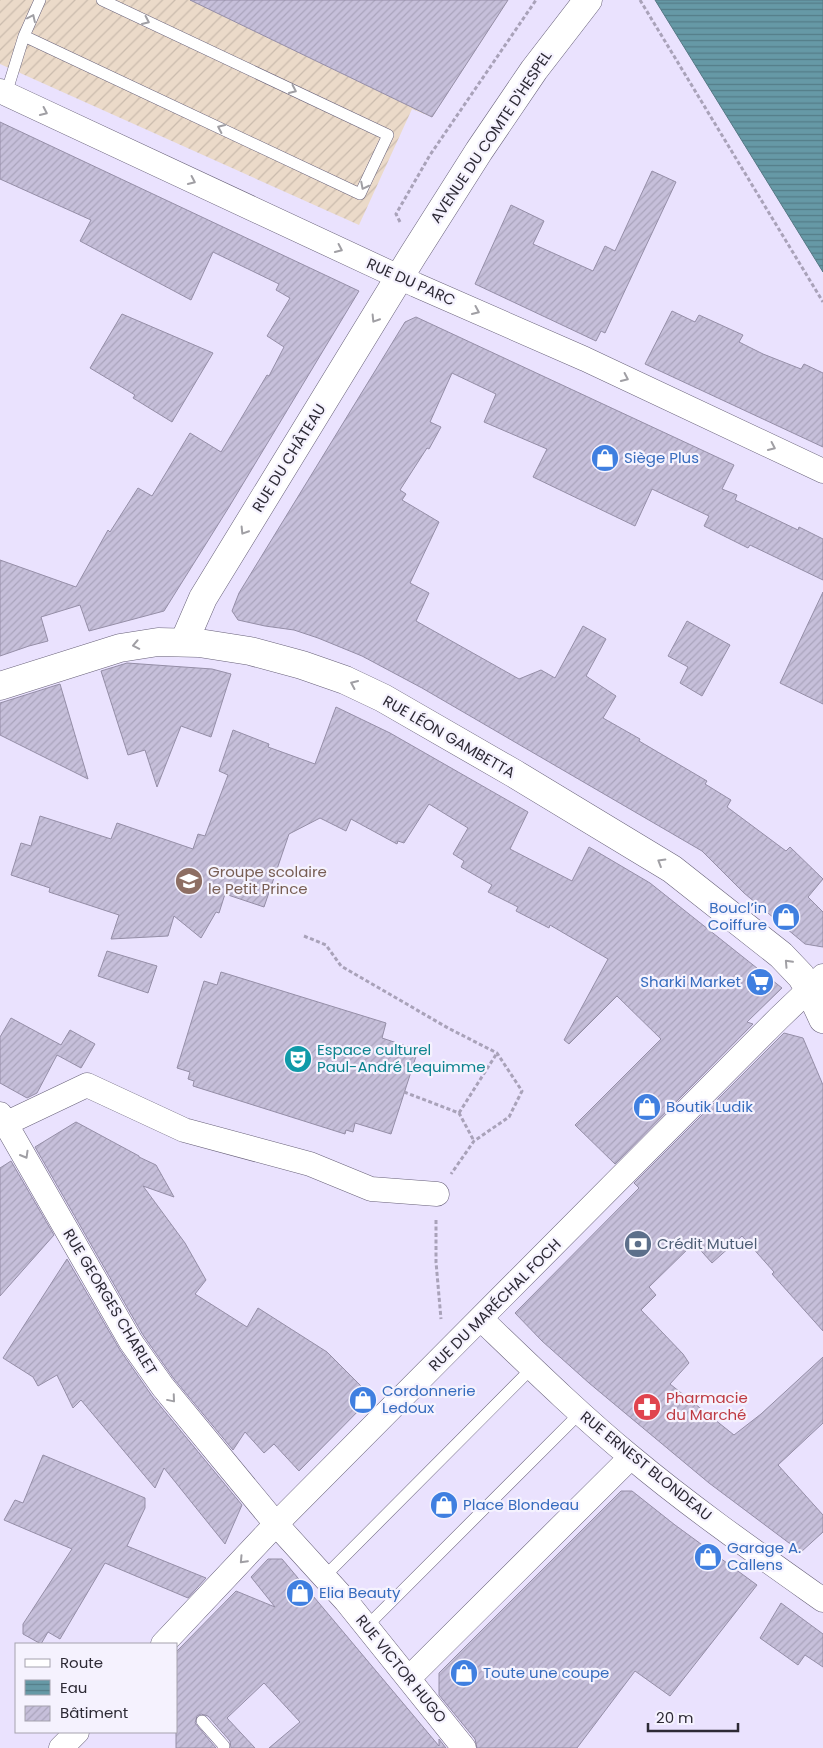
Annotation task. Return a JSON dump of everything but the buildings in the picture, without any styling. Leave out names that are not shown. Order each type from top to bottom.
[{"type":"street","name":"AVENUE DU COMTE D'HESPEL","points":[[407,266],[515,97],[583,6]]},
{"type":"street","name":"RUE DU PARC","points":[[3,93],[407,266],[585,359],[823,471]]},
{"type":"street","name":"RUE DU CHÂTEAU","points":[[184,642],[203,598],[407,266]]},
{"type":"street","name":"RUE LÉON GAMBETTA","points":[[0,686],[120,648],[158,642],[184,642],[226,646],[276,657],[325,673],[383,698],[515,774],[672,869],[781,955],[801,976],[816,982],[823,1019]]},
{"type":"street","name":"RUE DU MARÉCHAL FOCH","points":[[164,1643],[276,1524],[816,982]]},
{"type":"street","points":[[3,1118],[86,1085],[184,1130],[310,1164],[370,1189],[437,1194]]},
{"type":"street","name":"RUE GEORGES CHARLET","points":[[3,1118],[140,1356],[163,1387],[276,1524]]},
{"type":"street","name":"RUE ERNEST BLONDEAU","points":[[480,1319],[580,1413],[631,1457],[823,1600]]},
{"type":"street","points":[[409,1678],[631,1457]]},
{"type":"street","name":"RUE VICTOR HUGO","points":[[276,1524],[367,1626],[464,1748]]},
{"type":"street","points":[[61,1748],[76,1733]]},
{"type":"lane","points":[[3,93],[24,36],[40,0]]},
{"type":"lane","points":[[24,36],[360,194],[388,135],[102,0]]},
{"type":"lane","points":[[324,1577],[532,1368]]},
{"type":"lane","points":[[367,1626],[580,1413]]},
{"type":"lane","points":[[202,1721],[224,1746],[223,1748]]},
{"type":"path","points":[[407,266],[396,214],[430,155],[536,0]]},
{"type":"path","points":[[640,0],[823,302]]},
{"type":"path","points":[[304,936],[326,945],[341,966],[448,1028],[497,1052],[522,1091],[509,1117],[474,1141],[437,1194],[436,1262],[442,1328],[455,1345]]},
{"type":"path","points":[[459,1113],[497,1052]]},
{"type":"path","points":[[404,1092],[459,1113],[474,1141]]},
{"type":"shaded area","points":[[0,0],[508,0],[432,117],[412,109],[359,225],[0,64]]},
{"type":"water","points":[[655,0],[823,0],[823,272]]},
{"type":"place","name":"Siège Plus","points":[[605,458]]},
{"type":"place","name":"Groupe scolaire le Petit Prince","points":[[189,881]]},
{"type":"place","name":"Boucl’in Coiffure","points":[[786,917]]},
{"type":"place","name":"Sharki Market","points":[[760,982]]},
{"type":"place","name":"Espace culturel Paul-André Lequimme","points":[[298,1059]]},
{"type":"place","name":"Boutik Ludik","points":[[647,1107]]},
{"type":"place","name":"Crédit Mutuel","points":[[638,1244]]},
{"type":"place","name":"Cordonnerie Ledoux","points":[[363,1400]]},
{"type":"place","name":"Pharmacie du Marché","points":[[647,1407]]},
{"type":"place","name":"Place Blondeau","points":[[444,1505]]},
{"type":"place","name":"Garage A. Callens","points":[[708,1557]]},
{"type":"place","name":"Elia Beauty","points":[[300,1593]]},
{"type":"place","name":"Toute une coupe","points":[[464,1673]]}]
